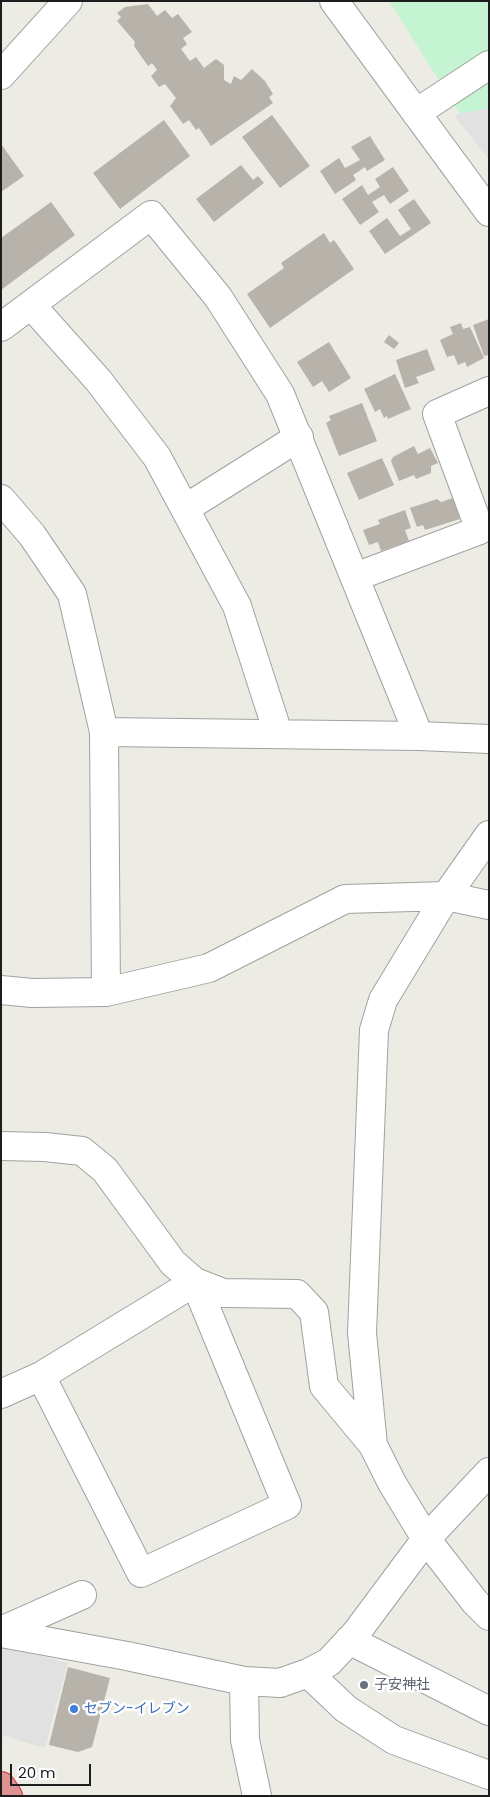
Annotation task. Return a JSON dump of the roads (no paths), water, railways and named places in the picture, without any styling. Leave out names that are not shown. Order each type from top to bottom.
[{"type":"highway","points":[[1,1786],[8,1796]]},
{"type":"street","points":[[1,74],[68,1]]},
{"type":"street","points":[[334,1],[489,212]]},
{"type":"street","points":[[416,113],[489,65]]},
{"type":"street","points":[[1,327],[150,215],[218,297],[280,394],[419,736]]},
{"type":"street","points":[[31,305],[110,395],[157,457],[237,606],[278,734]]},
{"type":"street","points":[[355,577],[480,530],[437,414],[489,391]]},
{"type":"street","points":[[186,508],[299,437]]},
{"type":"street","points":[[1,499],[32,535],[72,594],[104,732],[106,992]]},
{"type":"street","points":[[104,732],[419,736],[489,739]]},
{"type":"street","points":[[373,1445],[362,1333],[374,1030],[383,1000],[446,896],[489,835]]},
{"type":"street","points":[[1,990],[32,993],[106,992],[209,968],[345,899],[446,896],[489,905]]},
{"type":"street","points":[[1,1146],[45,1147],[82,1151],[105,1170],[173,1263],[195,1282],[223,1293],[297,1294],[314,1312],[324,1386],[373,1445],[392,1483],[426,1539],[475,1602],[489,1616]]},
{"type":"street","points":[[41,1376],[142,1573],[287,1505],[195,1282]]},
{"type":"street","points":[[1,1394],[41,1376],[195,1282]]},
{"type":"street","points":[[1,1632],[244,1681],[280,1683],[308,1673],[329,1662],[349,1640],[426,1539],[489,1472]]},
{"type":"street","points":[[1,1632],[82,1595]]},
{"type":"street","points":[[349,1640],[489,1711]]},
{"type":"street","points":[[308,1673],[346,1709],[394,1740],[489,1775]]},
{"type":"street","points":[[244,1681],[245,1740],[257,1796]]},
{"type":"place","name":"子安神社","points":[[364,1685]]},
{"type":"place","name":"セブン-イレブン","points":[[74,1709]]}]
